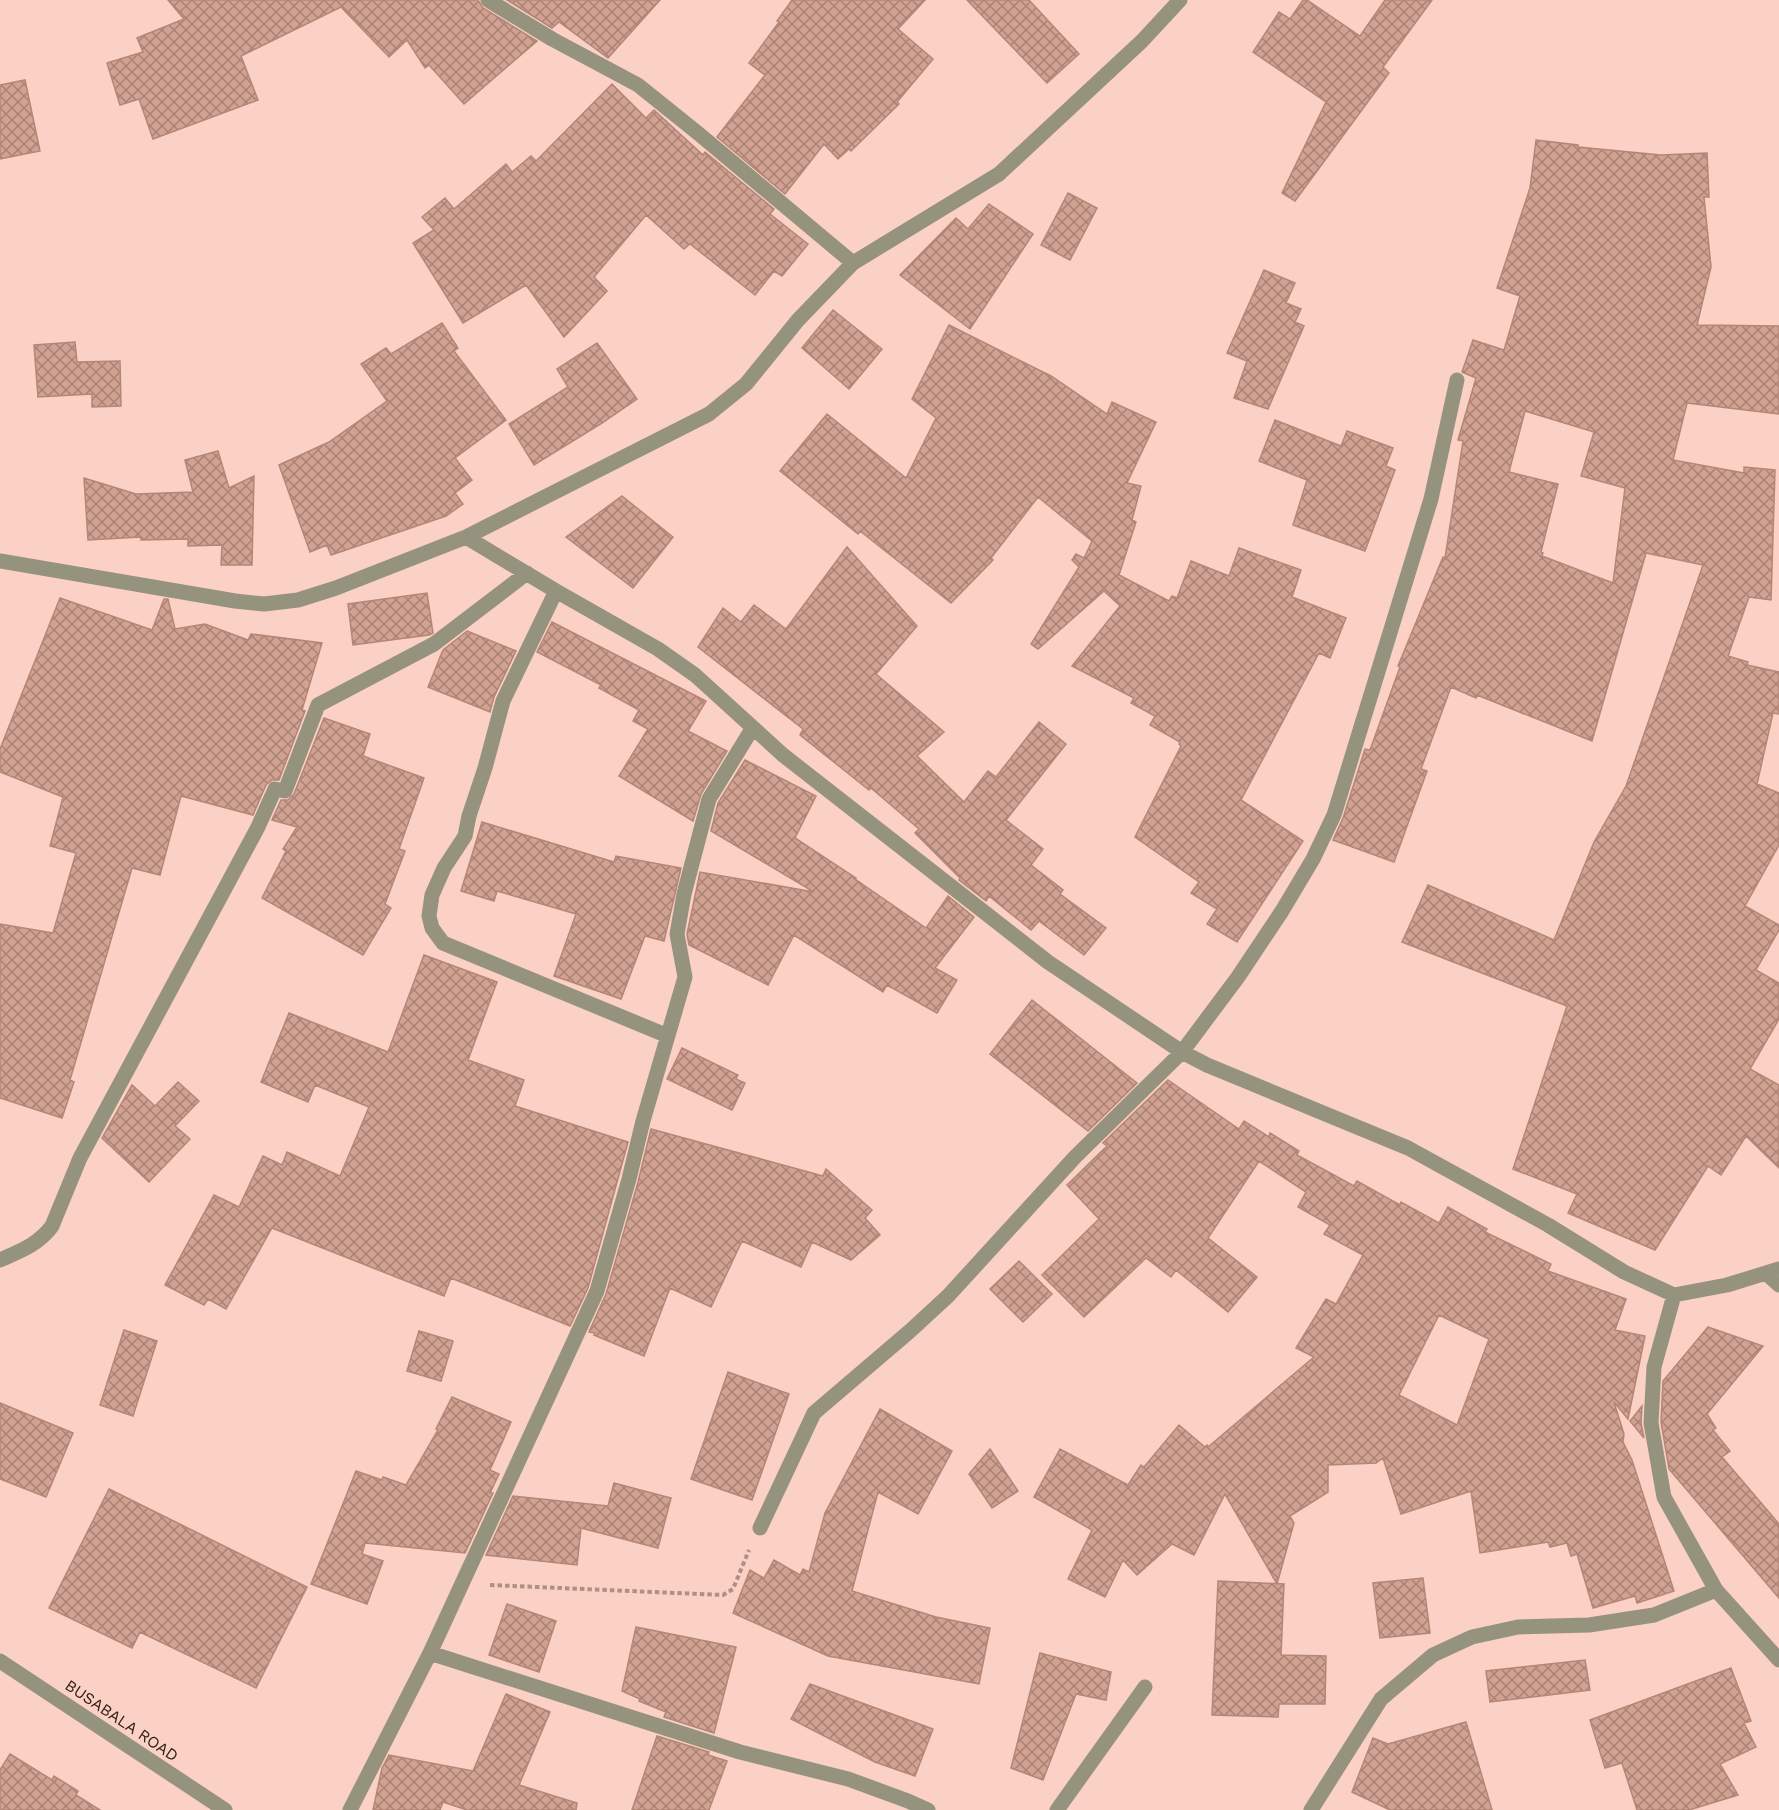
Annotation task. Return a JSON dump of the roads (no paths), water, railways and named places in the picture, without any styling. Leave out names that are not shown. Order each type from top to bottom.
[{"type":"street","points":[[488,0],[552,39],[638,86],[853,263]]},
{"type":"street","points":[[0,561],[264,604],[298,600],[336,588],[466,537],[709,414],[746,384],[798,320],[853,263],[999,174],[1142,41],[1180,0]]},
{"type":"street","points":[[759,1528],[814,1413],[948,1296],[1076,1157],[1182,1052],[1238,977],[1282,911],[1313,859],[1334,815],[1431,499],[1457,380]]},
{"type":"street","points":[[466,537],[658,649],[695,675],[783,755],[1048,962],[1182,1052],[1208,1065],[1408,1148],[1548,1225],[1623,1272],[1674,1295],[1727,1286],[1773,1272],[1779,1285]]},
{"type":"street","points":[[0,1260],[33,1244],[52,1226],[80,1158],[258,827],[275,789],[285,791],[318,705],[434,644],[527,573]]},
{"type":"street","points":[[556,591],[503,701],[465,836],[444,868],[432,895],[429,916],[432,928],[443,943],[668,1036]]},
{"type":"street","points":[[350,1810],[430,1653],[597,1291],[685,977],[677,934],[682,904],[709,799],[752,729]]},
{"type":"street","points":[[1674,1295],[1654,1368],[1651,1423],[1664,1497],[1716,1590],[1779,1660]]},
{"type":"street","points":[[1311,1810],[1381,1699],[1433,1655],[1472,1637],[1518,1627],[1589,1625],[1654,1615],[1716,1590]]},
{"type":"street","points":[[430,1653],[740,1752],[848,1779],[928,1810]]},
{"type":"street","name":"BUSABALA ROAD","points":[[0,1661],[225,1810]]},
{"type":"street","points":[[1057,1810],[1145,1687]]}]
